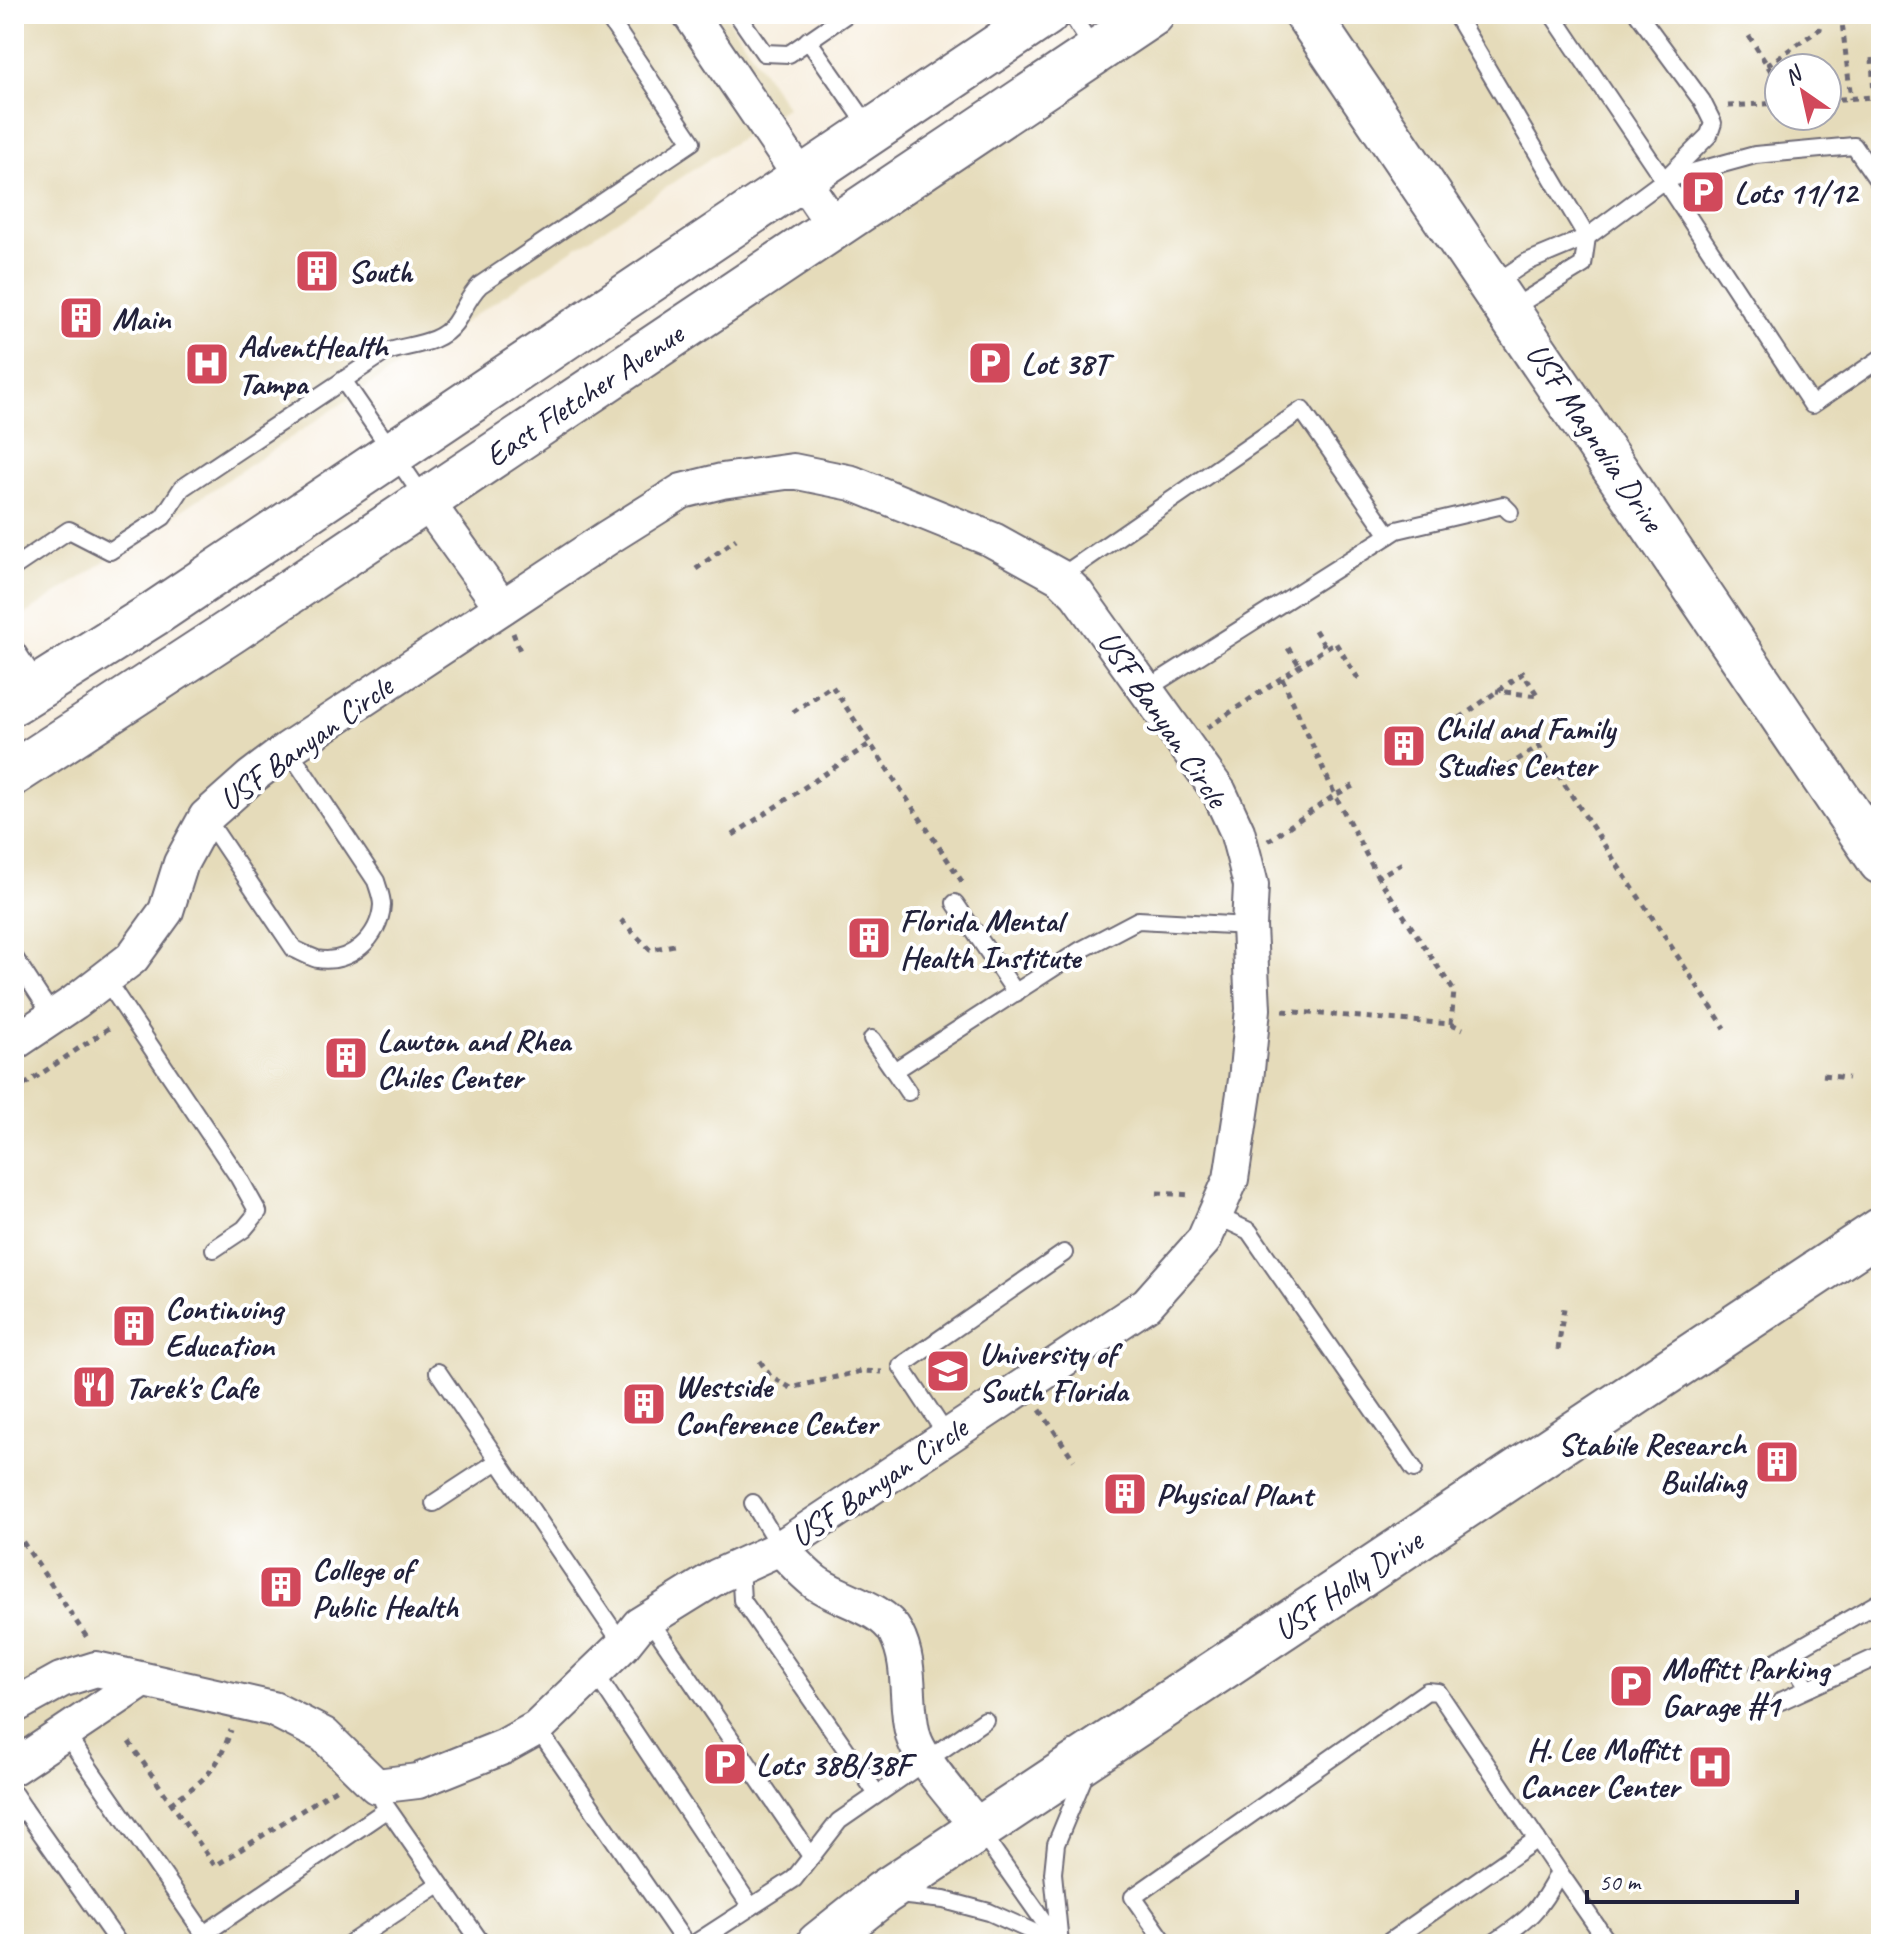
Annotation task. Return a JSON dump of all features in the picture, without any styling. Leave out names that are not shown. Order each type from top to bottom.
[{"type":"main road","name":"East Fletcher Avenue","points":[[27,694],[157,612],[1046,14]]},
{"type":"main road","name":"East Fletcher Avenue","points":[[14,773],[1152,14]]},
{"type":"main road","name":"USF Magnolia Drive","points":[[1307,14],[1881,862]]},
{"type":"main road","name":"USF Holly Drive","points":[[819,1944],[883,1893],[1881,1230]]},
{"type":"street","points":[[690,14],[834,226]]},
{"type":"street","name":"USF Banyan Circle","points":[[14,1043],[106,980],[132,958],[166,911],[181,863],[206,817],[288,749],[682,491],[722,481],[793,471],[852,483],[993,540],[1060,577],[1077,594],[1219,792],[1237,831],[1251,885],[1249,926],[1253,1009],[1231,1179],[1209,1206],[1204,1240],[1147,1304],[780,1548],[685,1595],[639,1625],[623,1645],[537,1728],[503,1747],[418,1781],[374,1789]]},
{"type":"street","points":[[426,501],[502,607]]},
{"type":"street","name":"USF Banyan Circle","points":[[780,1548],[816,1583],[870,1610],[895,1631],[908,1670],[913,1738],[980,1829]]},
{"type":"street","points":[[14,1706],[55,1672],[96,1669],[273,1709],[324,1735],[374,1789]]},
{"type":"street","points":[[14,1772],[142,1681]]},
{"type":"lane","points":[[14,567],[69,530],[110,551],[163,517],[182,488],[384,353],[419,345],[440,336],[454,325],[468,297],[480,285],[692,142],[606,14]]},
{"type":"lane","points":[[737,14],[764,53],[789,54],[847,14]]},
{"type":"lane","points":[[1071,14],[1095,51]]},
{"type":"lane","points":[[1455,14],[1587,237],[1583,265],[1501,298]]},
{"type":"lane","points":[[1552,14],[1812,405],[1881,358]]},
{"type":"lane","points":[[1501,298],[1527,262],[1587,237],[1664,180],[1709,135],[1713,123],[1702,101],[1638,14]]},
{"type":"lane","points":[[808,40],[872,131]]},
{"type":"lane","points":[[1664,180],[1755,155],[1854,146],[1881,185]]},
{"type":"lane","points":[[343,380],[426,501]]},
{"type":"lane","points":[[1060,577],[1302,410],[1389,535]]},
{"type":"lane","points":[[1145,690],[1397,530],[1503,505],[1510,512]]},
{"type":"lane","points":[[14,647],[27,694]]},
{"type":"lane","points":[[206,817],[294,949],[318,959],[343,958],[367,942],[378,922],[382,902],[376,881],[288,749]]},
{"type":"lane","points":[[955,903],[1016,993]]},
{"type":"lane","points":[[894,1071],[1081,950],[1138,920],[1249,926]]},
{"type":"lane","points":[[14,957],[53,1017]]},
{"type":"lane","points":[[106,980],[239,1178],[258,1212],[244,1229],[214,1249]]},
{"type":"lane","points":[[872,1039],[908,1092]]},
{"type":"lane","points":[[1209,1206],[1249,1231],[1414,1469]]},
{"type":"lane","points":[[947,1436],[901,1366],[1064,1253]]},
{"type":"lane","points":[[438,1372],[623,1645]]},
{"type":"lane","points":[[434,1503],[498,1461]]},
{"type":"lane","points":[[753,1503],[780,1548]]},
{"type":"lane","points":[[740,1566],[742,1600],[877,1794]]},
{"type":"lane","points":[[1759,1671],[1881,1601]]},
{"type":"lane","points":[[649,1619],[811,1856]]},
{"type":"lane","points":[[1787,1655],[1808,1688]]},
{"type":"lane","points":[[1781,1701],[1881,1655]]},
{"type":"lane","points":[[595,1673],[751,1907]]},
{"type":"lane","points":[[1166,1944],[1133,1897],[1427,1691],[1438,1692],[1609,1944]]},
{"type":"lane","points":[[694,1944],[794,1879],[839,1821],[985,1720]]},
{"type":"lane","points":[[537,1728],[686,1944]]},
{"type":"lane","points":[[65,1733],[208,1939],[374,1789],[482,1944]]},
{"type":"lane","points":[[1060,1944],[1053,1873],[1056,1844],[1095,1753]]},
{"type":"lane","points":[[14,1772],[19,1812],[119,1944]]},
{"type":"lane","points":[[980,1829],[1060,1944]]},
{"type":"lane","points":[[1386,1944],[1537,1839]]},
{"type":"lane","points":[[1492,1944],[1527,1921],[1545,1900],[1559,1872]]},
{"type":"lane","points":[[349,1944],[439,1884]]},
{"type":"lane","points":[[883,1893],[944,1900],[989,1912],[1060,1944]]},
{"type":"lane","points":[[14,1937],[19,1944]]},
{"type":"path","points":[[1786,52],[1820,29],[1823,14]]},
{"type":"path","points":[[1841,14],[1851,99]]},
{"type":"path","points":[[1749,36],[1763,59]]},
{"type":"path","points":[[1843,99],[1878,101],[1872,58]]},
{"type":"path","points":[[1719,93],[1728,106],[1763,104]]},
{"type":"path","points":[[696,569],[736,539]]},
{"type":"path","points":[[1315,630],[1326,648]]},
{"type":"path","points":[[1203,731],[1335,642],[1359,680]]},
{"type":"path","points":[[1288,648],[1300,666]]},
{"type":"path","points":[[1460,718],[1496,691],[1523,673],[1538,696],[1496,691]]},
{"type":"path","points":[[1282,678],[1335,795],[1378,877],[1454,991],[1451,1024]]},
{"type":"path","points":[[793,712],[832,686],[969,892]]},
{"type":"path","points":[[733,835],[871,743]]},
{"type":"path","points":[[1497,773],[1539,746],[1725,1028]]},
{"type":"path","points":[[1244,857],[1335,795],[1355,785]]},
{"type":"path","points":[[1378,877],[1406,861]]},
{"type":"path","points":[[621,920],[650,950],[679,944]]},
{"type":"path","points":[[1253,1009],[1451,1024],[1463,1029]]},
{"type":"path","points":[[14,1092],[128,1013]]},
{"type":"path","points":[[1823,1075],[1848,1078]]},
{"type":"path","points":[[1157,1193],[1209,1206]]},
{"type":"path","points":[[1558,1350],[1564,1308]]},
{"type":"path","points":[[760,1361],[770,1376],[791,1388],[861,1371],[883,1372]]},
{"type":"path","points":[[1025,1385],[1074,1460]]},
{"type":"path","points":[[16,1532],[96,1650]]},
{"type":"path","points":[[170,1804],[207,1777],[221,1760],[232,1726]]},
{"type":"path","points":[[129,1742],[215,1866],[337,1788],[374,1789]]},
{"type":"shaded area","name":"AdventHealth Tampa","points":[[14,14],[725,14],[787,107],[14,622]]},
{"type":"shaded area","name":"University of South Florida","points":[[1181,14],[1881,14],[1881,1944],[14,1944],[14,799]]},
{"type":"place","name":"Lots 11/12","points":[[1703,192]]},
{"type":"place","name":"South","points":[[317,271]]},
{"type":"place","name":"Main","points":[[81,318]]},
{"type":"place","name":"Lot 38T","points":[[990,363]]},
{"type":"place","name":"AdventHealth Tampa","points":[[207,364]]},
{"type":"place","name":"Child and Family Studies Center","points":[[1404,746]]},
{"type":"place","name":"Florida Mental Health Institute","points":[[869,938]]},
{"type":"place","name":"Lawton and Rhea Chiles Center","points":[[346,1058]]},
{"type":"place","name":"Continuing Education","points":[[134,1326]]},
{"type":"place","name":"University of South Florida","points":[[948,1371]]},
{"type":"place","name":"Tarek's Cafe","points":[[94,1387]]},
{"type":"place","name":"Westside Conference Center","points":[[644,1404]]},
{"type":"place","name":"Stabile Research Building","points":[[1777,1462]]},
{"type":"place","name":"Physical Plant","points":[[1125,1494]]},
{"type":"place","name":"College of Public Health","points":[[281,1587]]},
{"type":"place","name":"Moffitt Parking Garage #1","points":[[1631,1686]]},
{"type":"place","name":"Lots 38B/38F","points":[[725,1764]]},
{"type":"place","name":"H. Lee Moffitt Cancer Center","points":[[1710,1767]]}]
